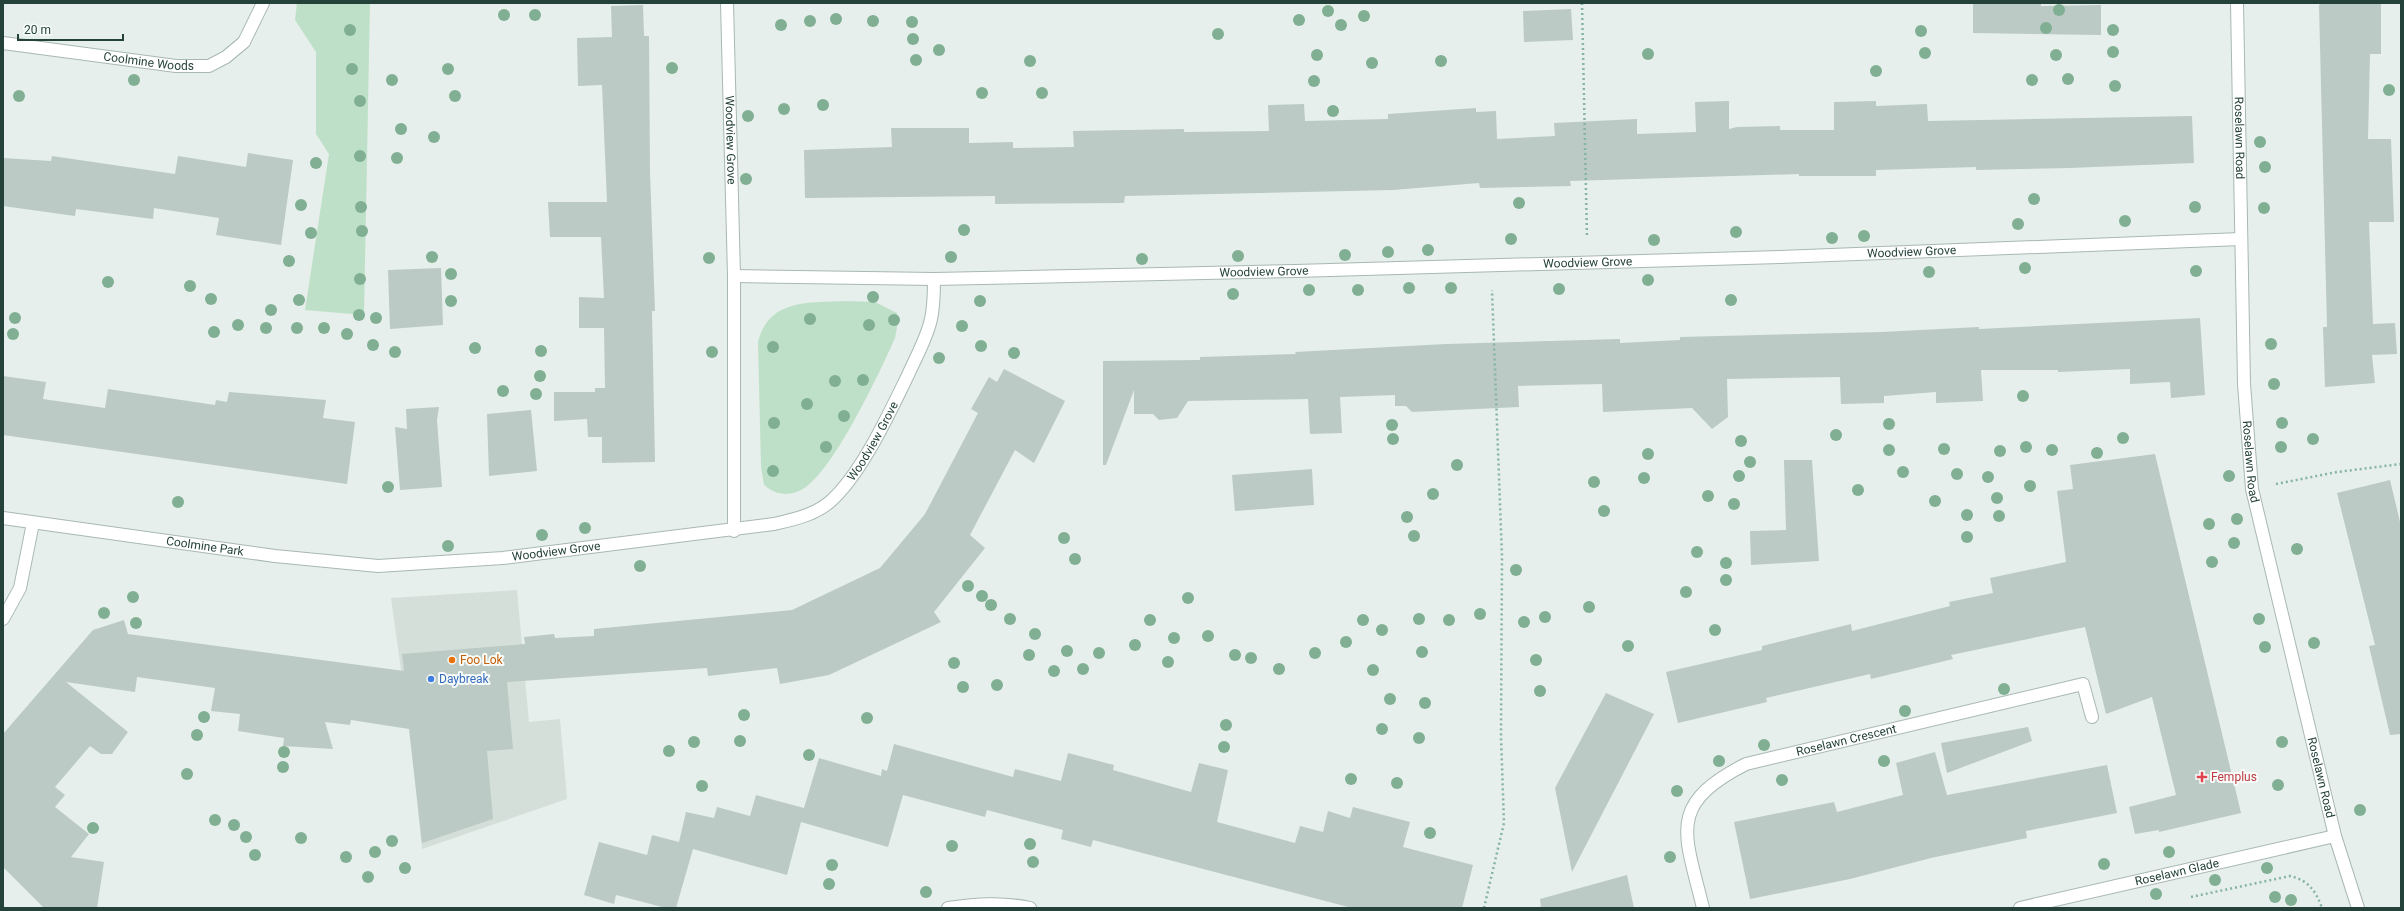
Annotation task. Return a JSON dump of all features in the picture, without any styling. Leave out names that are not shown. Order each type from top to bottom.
[{"type":"street","name":"Coolmine Woods","points":[[3,43],[176,66],[209,66],[226,57],[244,42],[263,3]]},
{"type":"street","name":"Woodview Grove","points":[[727,3],[734,276],[734,531]]},
{"type":"street","name":"Roselawn Road","points":[[2237,3],[2244,384],[2252,489],[2335,836],[2358,908]]},
{"type":"street","name":"Woodview Grove","points":[[734,276],[934,279],[1588,263],[2241,239]]},
{"type":"street","name":"Woodview Grove","points":[[378,566],[503,558],[734,531],[774,524],[803,516],[821,508],[835,497],[859,466],[918,353],[931,319],[934,279]]},
{"type":"street","name":"Coolmine Park","points":[[3,518],[275,556],[378,566]]},
{"type":"street","points":[[3,619],[20,588],[33,523]]},
{"type":"street","name":"Roselawn Crescent","points":[[1703,908],[1686,841],[1688,818],[1696,799],[1705,790],[1720,777],[1746,764],[2083,684],[2092,717]]},
{"type":"street","name":"Roselawn Glade","points":[[2020,908],[2335,836]]},
{"type":"street","points":[[948,908],[979,903],[1005,903],[1030,908]]},
{"type":"path","points":[[1582,3],[1588,263]]},
{"type":"path","points":[[1484,908],[1504,823],[1501,737],[1502,557],[1491,265]]},
{"type":"path","points":[[2252,489],[2337,472],[2401,464]]},
{"type":"path","points":[[2191,897],[2290,876],[2300,878],[2308,884],[2317,894],[2322,908]]},
{"type":"shaded area","points":[[517,590],[529,722],[560,719],[567,799],[422,849],[411,741],[391,598]]},
{"type":"green space","points":[[297,3],[370,3],[364,315],[305,310],[329,154],[316,134],[316,52],[295,20]]},
{"type":"green space","points":[[846,301],[875,302],[897,313],[898,322],[895,338],[856,418],[830,460],[818,476],[806,487],[790,494],[779,493],[764,485],[761,467],[758,342],[763,328],[771,317],[781,310],[805,303]]},
{"type":"building","points":[[1973,3],[2041,4],[2041,6],[2101,5],[2101,35],[1973,33]]},
{"type":"building","points":[[2322,3],[2381,3],[2381,54],[2370,54],[2368,139],[2391,139],[2394,222],[2369,222],[2373,324],[2395,323],[2397,354],[2372,355],[2375,383],[2325,387],[2323,327],[2327,327],[2319,5]]},
{"type":"building","points":[[643,5],[644,36],[649,36],[650,172],[655,311],[652,311],[655,462],[602,463],[602,437],[588,437],[587,419],[554,421],[554,392],[595,392],[595,388],[605,388],[604,328],[579,328],[579,297],[604,298],[601,237],[550,237],[548,202],[607,202],[602,85],[578,86],[577,38],[612,37],[611,6]]},
{"type":"building","points":[[1571,9],[1573,40],[1524,42],[1523,11]]},
{"type":"building","points":[[1729,101],[1729,129],[1737,127],[1780,126],[1780,130],[1834,130],[1834,102],[1876,101],[1876,106],[1927,104],[1928,121],[2192,116],[2194,163],[2070,168],[1976,170],[1976,167],[1876,170],[1876,176],[1799,176],[1799,174],[1570,181],[1571,186],[1480,188],[1479,183],[1393,190],[1125,196],[1124,203],[995,204],[995,196],[805,198],[804,150],[892,147],[891,128],[969,128],[969,143],[1013,142],[1013,148],[1074,147],[1073,131],[1184,129],[1184,132],[1269,131],[1268,105],[1304,104],[1305,121],[1388,119],[1388,114],[1476,108],[1476,112],[1496,111],[1497,139],[1555,136],[1554,123],[1637,119],[1637,134],[1696,132],[1695,102]]},
{"type":"building","points":[[248,153],[293,160],[281,245],[216,235],[219,218],[154,208],[153,219],[76,209],[75,216],[3,206],[3,158],[51,161],[52,156],[175,174],[178,156],[246,167]]},
{"type":"building","points":[[441,268],[443,325],[390,329],[388,270]]},
{"type":"building","points":[[2200,318],[2205,395],[2171,398],[2170,382],[2130,384],[2130,369],[2058,372],[2058,370],[1981,370],[1983,401],[1936,403],[1936,392],[1884,396],[1884,403],[1841,404],[1840,377],[1727,379],[1728,417],[1712,429],[1692,408],[1603,412],[1602,384],[1518,386],[1519,407],[1412,412],[1406,406],[1395,406],[1395,395],[1340,397],[1342,433],[1310,434],[1308,399],[1188,401],[1177,418],[1159,420],[1153,414],[1134,414],[1134,390],[1106,465],[1103,465],[1103,361],[1200,360],[1200,357],[1296,354],[1295,352],[1446,344],[1620,339],[1620,343],[1680,340],[1680,337],[1882,332],[1979,327],[1979,329]]},
{"type":"building","points":[[1004,369],[1065,401],[1034,463],[1015,450],[970,535],[985,548],[934,612],[941,622],[829,675],[780,684],[777,668],[708,676],[707,668],[507,682],[513,749],[487,751],[493,819],[422,843],[409,729],[351,720],[350,725],[325,722],[333,749],[283,746],[284,738],[238,731],[240,714],[211,711],[215,688],[137,677],[135,692],[66,682],[128,732],[112,754],[101,754],[90,746],[55,787],[65,795],[55,807],[89,834],[71,857],[104,862],[97,908],[44,908],[3,867],[3,734],[93,630],[124,620],[128,634],[404,671],[402,654],[525,644],[524,637],[554,634],[555,638],[594,636],[594,629],[792,610],[880,568],[925,514],[978,413],[971,409],[989,377],[997,382]]},
{"type":"building","points":[[3,376],[46,382],[43,399],[105,408],[108,389],[215,405],[216,400],[227,402],[229,392],[326,400],[323,418],[355,422],[347,484],[3,435]]},
{"type":"building","points":[[439,407],[437,420],[442,487],[400,490],[395,427],[407,429],[406,409]]},
{"type":"building","points":[[531,410],[537,471],[489,476],[487,414]]},
{"type":"building","points":[[2155,454],[2241,813],[2159,832],[2159,830],[2135,834],[2129,807],[2176,795],[2152,697],[2106,714],[2085,627],[1951,655],[1953,659],[1871,679],[1870,674],[1766,698],[1767,702],[1678,723],[1666,672],[1762,650],[1762,646],[1851,624],[1852,631],[1950,606],[1949,602],[1993,593],[1990,578],[2066,562],[2057,491],[2073,489],[2070,465]]},
{"type":"building","points":[[1784,460],[1812,460],[1819,561],[1751,565],[1750,531],[1786,530]]},
{"type":"building","points":[[1312,469],[1314,505],[1235,511],[1232,475]]},
{"type":"building","points":[[2390,480],[2401,526],[2401,734],[2390,735],[2369,646],[2375,645],[2337,493]]},
{"type":"building","points":[[1606,693],[1654,714],[1572,872],[1555,788]]},
{"type":"building","points":[[2028,727],[2032,741],[1947,773],[1941,743]]},
{"type":"building","points":[[894,744],[1013,777],[1015,769],[1061,781],[1068,753],[1114,765],[1113,770],[1191,792],[1199,763],[1228,770],[1217,822],[1295,843],[1300,826],[1323,832],[1328,811],[1350,818],[1353,807],[1410,822],[1403,847],[1473,865],[1462,908],[1352,908],[1093,840],[1091,847],[1061,839],[1063,830],[987,810],[985,817],[903,795],[888,847],[801,822],[787,875],[693,849],[676,908],[666,908],[616,895],[614,904],[584,895],[599,842],[647,855],[652,835],[679,842],[686,812],[714,818],[717,807],[750,816],[756,795],[804,808],[819,758],[881,776],[882,769],[887,771]]},
{"type":"building","points":[[1935,752],[1947,795],[2107,765],[2117,813],[2026,831],[2027,838],[1931,858],[1850,879],[1750,899],[1734,822],[1834,802],[1837,812],[1903,795],[1896,763]]},
{"type":"building","points":[[1627,875],[1634,908],[1541,908],[1540,899]]},
{"type":"place","name":"Foo Lok","points":[[452,660]]},
{"type":"place","name":"Daybreak","points":[[431,679]]},
{"type":"place","name":"Femplus","points":[[2202,777]]}]
